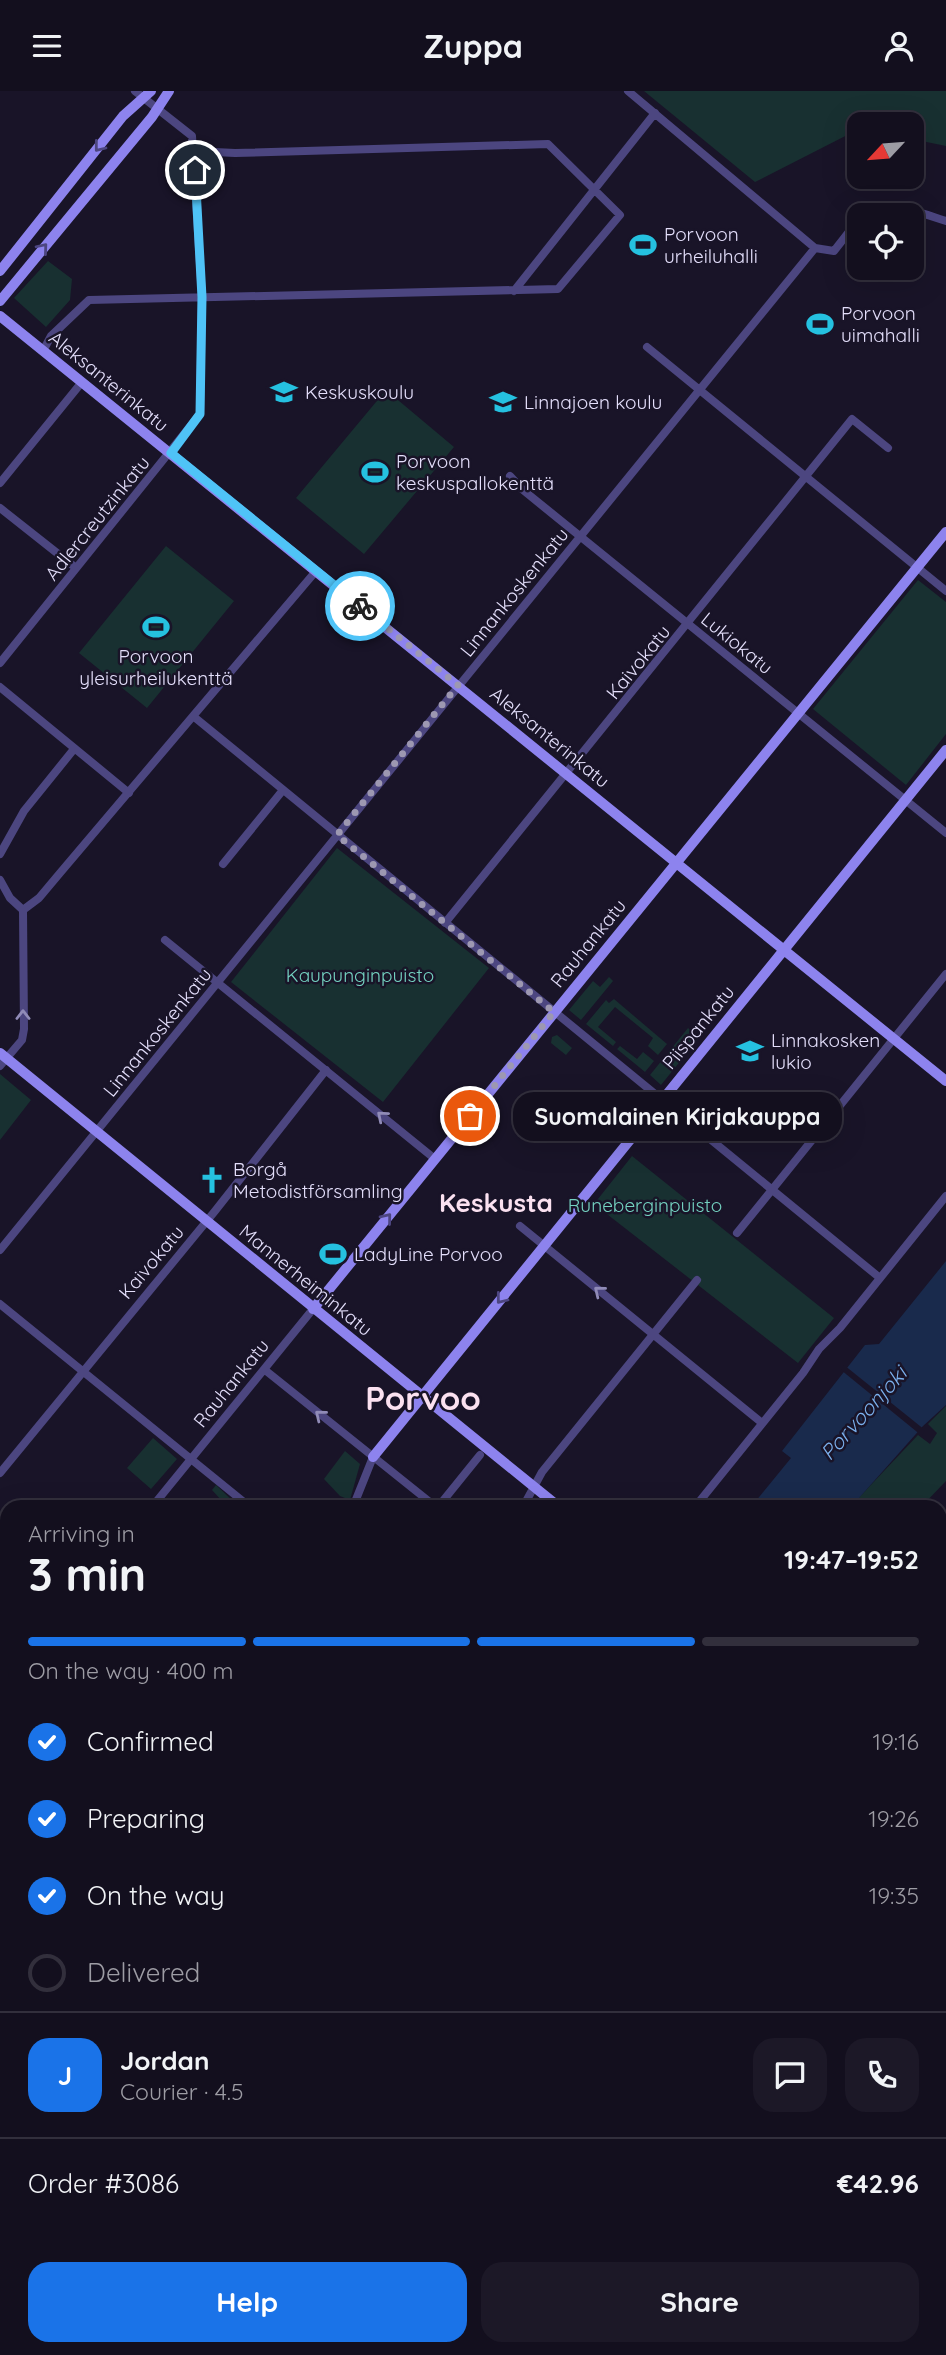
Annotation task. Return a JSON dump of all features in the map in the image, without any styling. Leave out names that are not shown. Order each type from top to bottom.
[{"type":"main road","points":[[0,300],[159,107],[169,91]]},
{"type":"main road","points":[[0,271],[143,93]]},
{"type":"main road","name":"Aleksanterinkatu","points":[[0,316],[946,1081]]},
{"type":"main road","name":"Rauhankatu","points":[[313,1309],[946,531]]},
{"type":"main road","name":"Piispankatu","points":[[373,1457],[946,750]]},
{"type":"main road","name":"Mannerheiminkatu","points":[[2,1059],[97,1132],[551,1500]]},
{"type":"street","points":[[628,91],[815,248],[834,251],[847,235]]},
{"type":"street","name":"Adlercreutzinkatu","points":[[0,663],[200,414],[202,297],[192,136],[143,93]]},
{"type":"street","points":[[514,291],[655,113]]},
{"type":"street","points":[[43,351],[51,336],[89,300],[558,289],[620,215],[595,187],[548,145],[235,153],[194,151]]},
{"type":"street","points":[[924,215],[946,221]]},
{"type":"street","name":"Linnankoskenkatu","points":[[0,1250],[815,248]]},
{"type":"street","points":[[647,347],[946,591]]},
{"type":"street","points":[[0,483],[82,382]]},
{"type":"street","name":"Kaivokatu","points":[[445,923],[852,419],[888,448]]},
{"type":"street","name":"Lukiokatu","points":[[510,476],[523,491],[946,833]]},
{"type":"street","points":[[0,507],[76,569]]},
{"type":"street","points":[[23,910],[39,898],[316,571]]},
{"type":"street","points":[[0,687],[129,793]]},
{"type":"street","points":[[193,716],[880,1278]]},
{"type":"street","points":[[0,854],[25,810],[74,749]]},
{"type":"street","points":[[223,864],[283,790]]},
{"type":"street","points":[[0,880],[10,898],[23,910],[22,1040],[2,1059]]},
{"type":"street","points":[[165,940],[435,1159]]},
{"type":"street","points":[[737,1233],[946,974]]},
{"type":"street","name":"Kaivokatu","points":[[0,1473],[326,1070]]},
{"type":"street","points":[[701,1500],[819,1349],[946,1196]]},
{"type":"street","points":[[520,1226],[762,1423]]},
{"type":"street","points":[[526,1500],[533,1485],[697,1280]]},
{"type":"street","points":[[0,1304],[242,1500]]},
{"type":"street","name":"Rauhankatu","points":[[158,1500],[313,1309]]},
{"type":"street","points":[[265,1370],[428,1500]]},
{"type":"street","points":[[443,1500],[480,1455]]},
{"type":"street","points":[[356,1500],[373,1457]]},
{"type":"green space","points":[[644,91],[946,91],[946,146],[924,141],[924,112],[847,112],[847,135],[755,182]]},
{"type":"green space","points":[[48,261],[72,279],[70,300],[46,327],[14,298]]},
{"type":"green space","name":"Porvoon keskuspallokenttä","points":[[386,390],[454,447],[364,554],[296,498]]},
{"type":"green space","name":"Porvoon yleisurheilukenttä","points":[[166,546],[234,601],[147,708],[79,653]]},
{"type":"green space","points":[[918,580],[946,602],[946,734],[906,785],[813,709]]},
{"type":"green space","name":"Kaupunginpuisto","points":[[337,848],[489,968],[383,1102],[231,982]]},
{"type":"green space","points":[[609,977],[613,981],[581,1020],[569,1010],[593,981],[600,987]]},
{"type":"green space","points":[[614,999],[667,1044],[658,1055],[648,1046],[653,1038],[615,1007],[598,1027],[616,1042],[613,1046],[586,1024],[606,1000],[609,1003]]},
{"type":"green space","points":[[688,1028],[699,1038],[661,1085],[650,1075]]},
{"type":"green space","points":[[557,1035],[572,1048],[566,1055],[551,1043],[552,1037]]},
{"type":"green space","points":[[620,1046],[637,1059],[643,1052],[654,1061],[645,1072],[617,1049]]},
{"type":"green space","points":[[0,1074],[31,1100],[0,1140]]},
{"type":"green space","points":[[623,1090],[638,1102],[638,1108],[632,1110],[617,1097]]},
{"type":"green space","name":"Runeberginpuisto","points":[[632,1156],[834,1318],[798,1363],[594,1204]]},
{"type":"green space","points":[[946,1406],[946,1481],[928,1500],[857,1500],[918,1435],[930,1444],[937,1433],[928,1424]]},
{"type":"green space","points":[[153,1438],[177,1459],[151,1489],[127,1468]]},
{"type":"green space","points":[[345,1451],[360,1464],[350,1500],[340,1496],[324,1479]]},
{"type":"green space","points":[[216,1485],[232,1500],[221,1500],[212,1490]]},
{"type":"water","name":"Porvoonjoki","points":[[946,1261],[946,1405],[923,1426],[857,1500],[757,1500],[791,1458],[782,1451],[865,1345],[879,1344]]},
{"type":"pier","points":[[844,1365],[925,1430],[922,1436],[841,1370]]},
{"type":"way so far","points":[[360,606],[458,685],[337,835],[554,1012],[470,1116]]},
{"type":"place","name":"Porvoon urheiluhalli","points":[[643,245]]},
{"type":"place","name":"Porvoon uimahalli","points":[[820,324]]},
{"type":"place","name":"Keskuskoulu","points":[[284,392]]},
{"type":"place","name":"Linnajoen koulu","points":[[503,402]]},
{"type":"place","name":"Porvoon keskuspallokenttä","points":[[375,472]]},
{"type":"place","name":"Porvoon yleisurheilukenttä","points":[[156,627]]},
{"type":"place","name":"Linnakosken lukio","points":[[750,1051]]},
{"type":"place","name":"Suomalainen Kirjakauppa","points":[[470,1116]]},
{"type":"place","name":"Borgå Metodistförsamling","points":[[212,1180]]},
{"type":"place","name":"LadyLine Porvoo","points":[[333,1254]]},
{"type":"district","name":"Keskusta","points":[[496,1202]]},
{"type":"district","name":"Porvoo","points":[[423,1397]]},
{"type":"route","points":[[195,170],[202,297],[200,414],[171,453],[360,606]]}]
